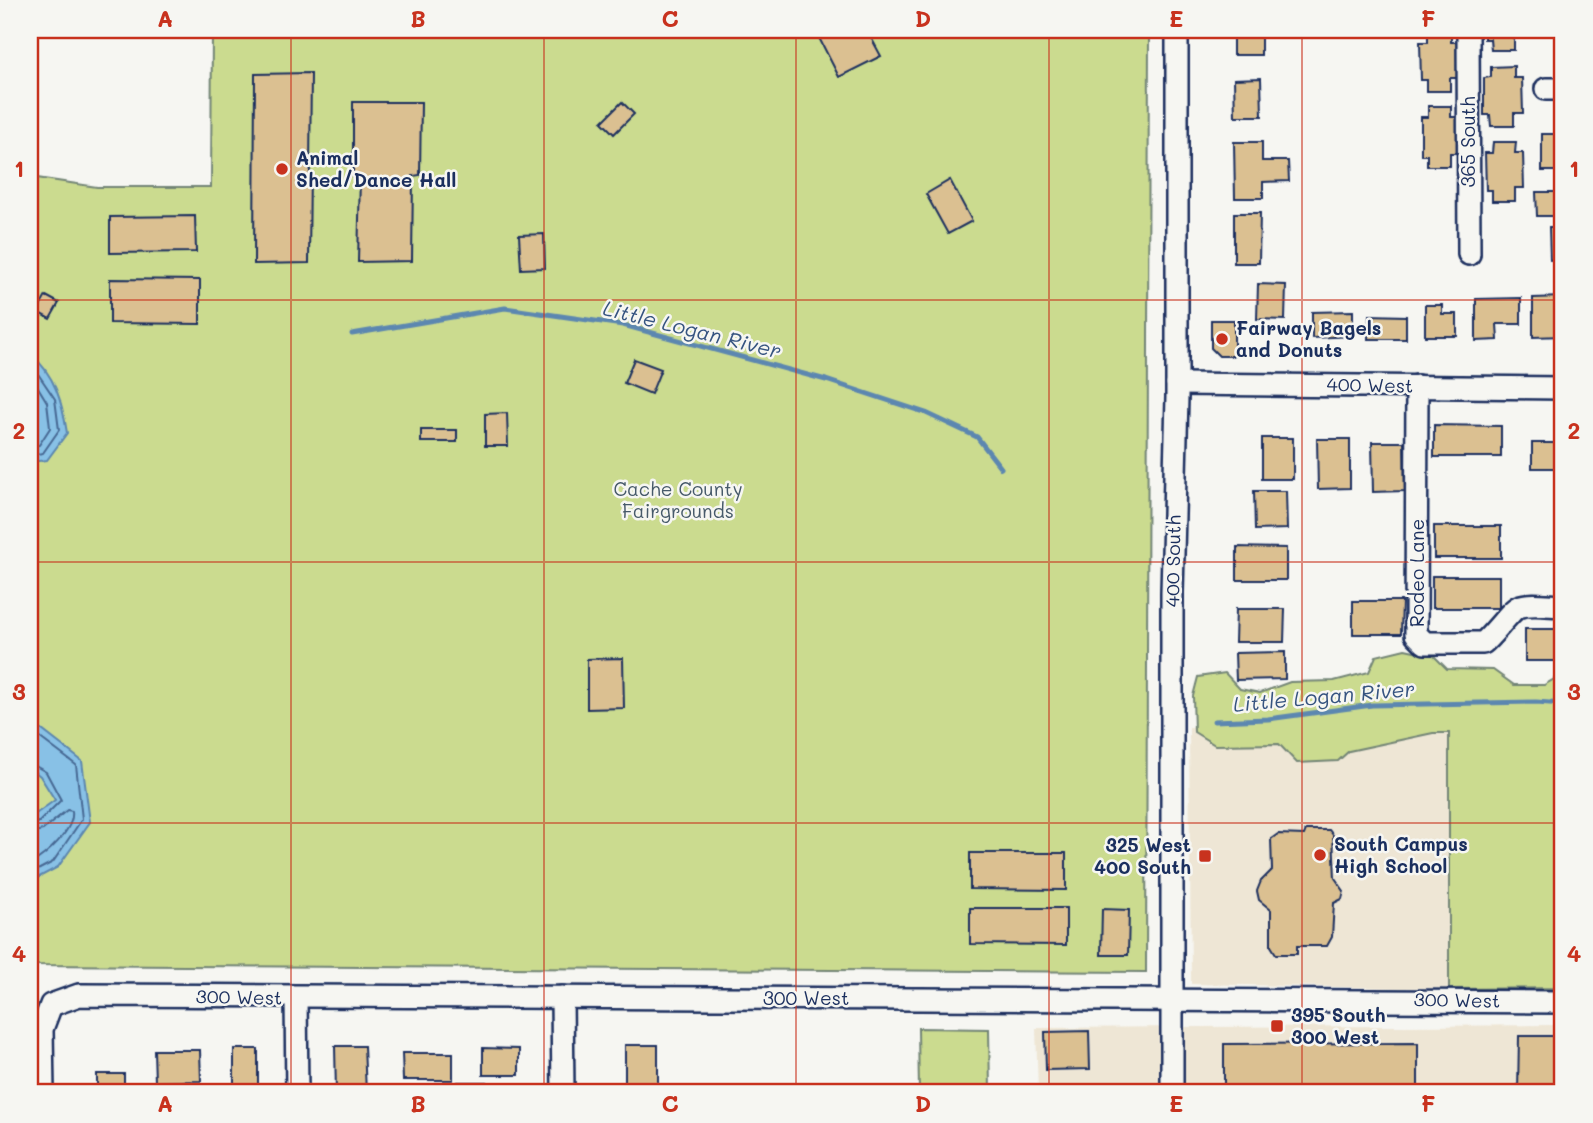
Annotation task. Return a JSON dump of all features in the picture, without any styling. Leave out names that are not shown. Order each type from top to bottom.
[{"type":"street","name":"400 South","points":[[1172,1093],[1172,593],[1177,384],[1177,30]]},
{"type":"street","name":"365 South","points":[[1468,30],[1469,254]]},
{"type":"street","name":"400 West","points":[[1177,384],[1563,388]]},
{"type":"street","name":"Rodeo Lane","points":[[1417,386],[1416,634],[1419,640],[1425,643],[1483,643],[1502,626],[1510,612],[1520,605],[1563,606]]},
{"type":"street","name":"300 West","points":[[43,1093],[42,1029],[51,1005],[79,995],[296,998],[1172,998],[1563,1002]]},
{"type":"street","points":[[562,997],[563,1093]]},
{"type":"street","points":[[296,998],[298,1093]]},
{"type":"shaded area","name":"South Campus High School","points":[[1449,724],[1449,989],[1191,984],[1189,727]]},
{"type":"shaded area","points":[[1563,1025],[1563,1093],[1038,1093],[1036,1028]]},
{"type":"green space","name":"Cache County Fairgrounds","points":[[212,30],[1149,30],[1146,972],[30,965],[30,177],[97,187],[211,187]]},
{"type":"green space","points":[[1405,649],[1433,655],[1447,669],[1493,670],[1514,685],[1544,685],[1563,674],[1563,988],[1449,989],[1449,733],[1433,733],[1349,751],[1338,761],[1297,763],[1279,744],[1215,745],[1194,732],[1193,696],[1198,677],[1225,673],[1240,689],[1260,693],[1290,682],[1334,681],[1369,672],[1376,656]]},
{"type":"green space","points":[[918,1028],[989,1029],[990,1093],[919,1093]]},
{"type":"water","points":[[30,353],[46,370],[56,389],[67,433],[47,460],[30,462]]},
{"type":"water","points":[[30,728],[42,730],[82,761],[90,822],[58,867],[30,882],[30,818],[55,800],[40,776],[30,768]]},
{"type":"building","points":[[815,30],[867,30],[881,56],[839,77]]},
{"type":"building","points":[[1233,30],[1261,30],[1261,55],[1233,55]]},
{"type":"building","points":[[1484,30],[1522,30],[1523,37],[1514,37],[1514,50],[1491,50],[1490,39],[1484,39]]},
{"type":"building","points":[[1428,31],[1451,31],[1451,42],[1459,42],[1459,78],[1450,78],[1450,91],[1427,91],[1427,80],[1421,80],[1420,42],[1428,42]]},
{"type":"building","points":[[1514,66],[1514,78],[1522,78],[1523,113],[1514,113],[1514,126],[1491,126],[1490,115],[1484,115],[1484,78],[1491,77],[1491,67]]},
{"type":"building","name":"Animal Shed/Dance Hall","points":[[311,73],[309,263],[254,264],[255,74]]},
{"type":"building","points":[[1261,78],[1262,116],[1235,116],[1234,79]]},
{"type":"building","points":[[353,102],[421,102],[420,175],[413,176],[412,261],[358,262],[360,177],[353,177]]},
{"type":"building","points":[[622,102],[634,114],[614,134],[602,122]]},
{"type":"building","points":[[1428,106],[1451,106],[1451,117],[1459,117],[1459,153],[1450,153],[1450,166],[1427,166],[1427,155],[1421,155],[1421,117],[1428,117]]},
{"type":"building","points":[[1542,134],[1563,134],[1563,171],[1542,171]]},
{"type":"building","points":[[1234,142],[1262,142],[1262,161],[1288,161],[1289,181],[1263,182],[1263,198],[1235,198]]},
{"type":"building","points":[[1493,142],[1516,142],[1515,153],[1523,153],[1524,188],[1515,188],[1515,201],[1492,201],[1492,190],[1486,190],[1485,153],[1492,153]]},
{"type":"building","points":[[950,180],[972,221],[948,234],[926,194]]},
{"type":"building","points":[[1536,192],[1559,192],[1559,216],[1537,216]]},
{"type":"building","points":[[1234,213],[1260,213],[1259,263],[1234,263]]},
{"type":"building","points":[[195,216],[196,252],[110,253],[110,217]]},
{"type":"building","points":[[1549,227],[1563,227],[1563,259],[1550,260]]},
{"type":"building","points":[[544,234],[545,268],[521,269],[519,235]]},
{"type":"building","points":[[110,279],[200,280],[200,324],[110,323]]},
{"type":"building","points":[[1258,284],[1286,285],[1285,320],[1257,319]]},
{"type":"building","points":[[46,296],[59,303],[50,319],[37,312]]},
{"type":"building","points":[[1563,297],[1563,336],[1533,337],[1533,298]]},
{"type":"building","points":[[1521,298],[1521,324],[1497,324],[1498,340],[1476,341],[1476,299]]},
{"type":"building","points":[[1425,305],[1442,305],[1442,314],[1457,314],[1457,336],[1425,336]]},
{"type":"building","points":[[1353,311],[1353,336],[1312,338],[1312,312]]},
{"type":"building","points":[[1369,315],[1406,316],[1406,339],[1368,339]]},
{"type":"building","points":[[1211,320],[1234,320],[1234,356],[1219,356],[1211,348]]},
{"type":"building","points":[[634,359],[661,369],[651,394],[624,383]]},
{"type":"building","points":[[507,413],[508,446],[485,446],[485,414]]},
{"type":"building","points":[[1434,425],[1501,426],[1501,457],[1434,457]]},
{"type":"building","points":[[421,430],[457,430],[457,442],[421,442]]},
{"type":"building","points":[[1262,438],[1293,438],[1293,479],[1262,479]]},
{"type":"building","points":[[1317,439],[1350,439],[1350,488],[1318,489]]},
{"type":"building","points":[[1372,442],[1404,442],[1405,491],[1373,492]]},
{"type":"building","points":[[1532,443],[1563,443],[1563,468],[1532,468]]},
{"type":"building","points":[[1254,491],[1286,491],[1287,529],[1255,530]]},
{"type":"building","points":[[1434,526],[1501,526],[1501,558],[1434,558]]},
{"type":"building","points":[[1237,547],[1286,548],[1286,580],[1237,580]]},
{"type":"building","points":[[1432,576],[1499,576],[1499,608],[1432,608]]},
{"type":"building","points":[[1353,601],[1402,601],[1401,634],[1353,634]]},
{"type":"building","points":[[1236,609],[1285,609],[1284,642],[1235,642]]},
{"type":"building","points":[[1525,629],[1563,629],[1563,661],[1525,661]]},
{"type":"building","points":[[1285,652],[1285,679],[1236,680],[1235,653]]},
{"type":"building","points":[[623,658],[624,708],[587,709],[587,659]]},
{"type":"building","points":[[1306,830],[1329,830],[1333,835],[1335,878],[1344,891],[1342,899],[1334,903],[1332,937],[1327,946],[1297,946],[1297,954],[1276,954],[1271,946],[1271,910],[1259,900],[1257,891],[1261,881],[1272,870],[1271,839],[1278,834],[1304,835]]},
{"type":"building","points":[[970,853],[1066,853],[1066,890],[970,889]]},
{"type":"building","points":[[970,908],[1066,908],[1066,945],[970,944]]},
{"type":"building","points":[[1102,909],[1129,910],[1128,955],[1101,955]]},
{"type":"building","points":[[1089,1031],[1090,1069],[1046,1070],[1045,1032]]},
{"type":"building","points":[[1519,1036],[1563,1036],[1563,1093],[1518,1093]]},
{"type":"building","points":[[1418,1043],[1418,1093],[1224,1093],[1224,1044]]},
{"type":"building","points":[[625,1045],[658,1045],[658,1090],[625,1090]]},
{"type":"building","points":[[335,1046],[364,1046],[366,1093],[336,1093]]},
{"type":"building","points":[[483,1048],[519,1049],[519,1075],[483,1075]]},
{"type":"building","points":[[234,1049],[258,1049],[258,1090],[234,1090]]},
{"type":"building","points":[[154,1050],[200,1050],[201,1081],[155,1082]]},
{"type":"building","points":[[402,1053],[453,1053],[453,1080],[403,1080]]},
{"type":"building","points":[[97,1074],[124,1074],[124,1093],[97,1093]]},
{"type":"building","points":[[458,1082],[487,1082],[487,1093],[458,1093]]},
{"type":"waterway","name":"Little Logan River","points":[[352,334],[505,308],[623,325],[826,380],[926,413],[977,437],[1001,468]]},
{"type":"waterway","name":"Little Logan River","points":[[1214,721],[1268,719],[1372,705],[1536,702],[1563,704]]},
{"type":"place","name":"Animal Shed/Dance Hall","points":[[282,169]]},
{"type":"place","name":"Fairway Bagels and Donuts","points":[[1222,339]]},
{"type":"place","name":"South Campus High School","points":[[1320,855]]},
{"type":"place","name":"325 West 400 South","points":[[1205,856]]},
{"type":"place","name":"395 South 300 West","points":[[1277,1026]]}]
